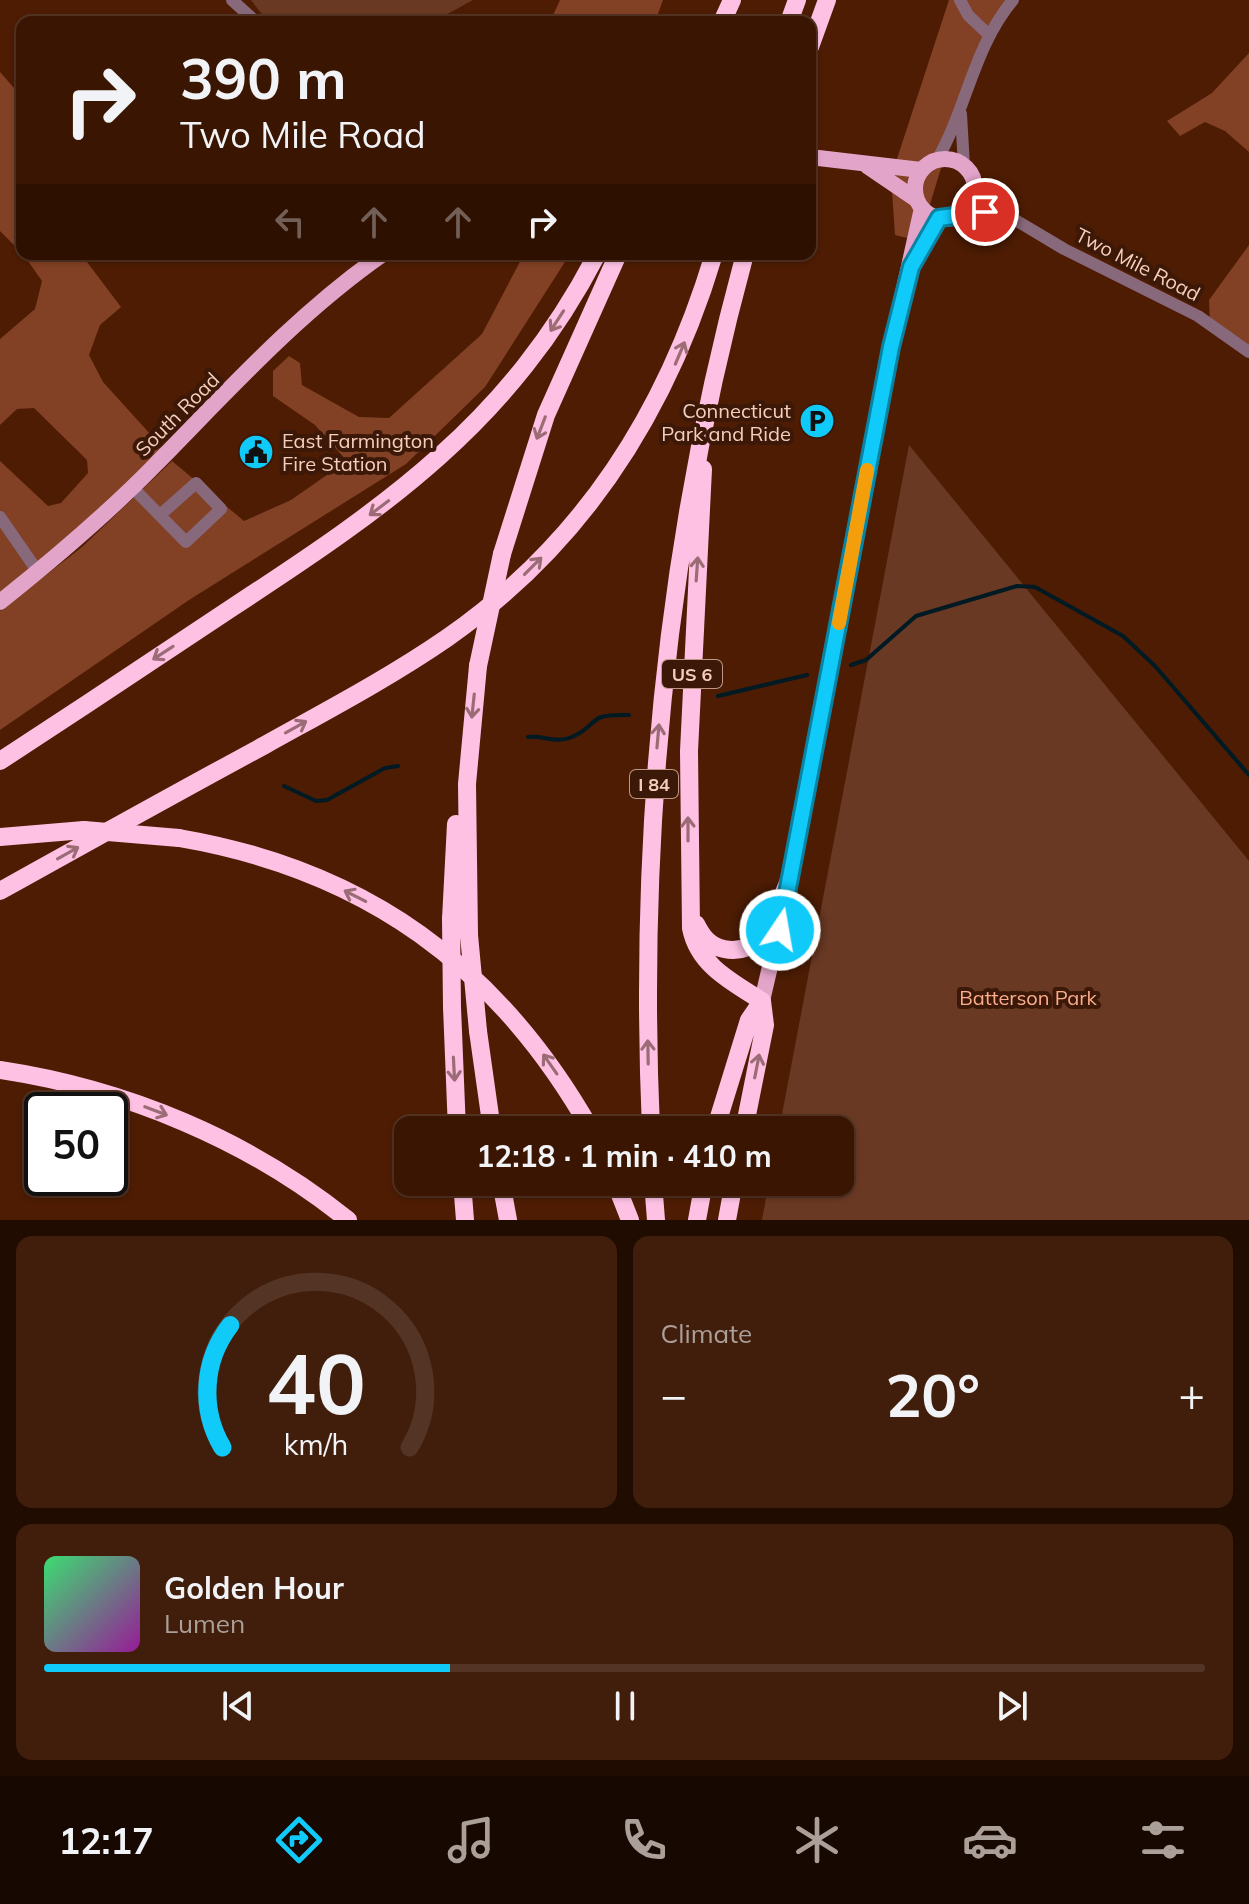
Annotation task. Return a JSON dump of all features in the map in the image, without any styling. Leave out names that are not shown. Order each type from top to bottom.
[{"type":"highway","points":[[816,30],[827,0]]},
{"type":"highway","points":[[0,761],[324,547],[426,471],[473,426],[523,369],[557,322],[593,260]]},
{"type":"highway","points":[[456,1116],[452,1007],[453,848],[478,666],[502,554],[536,441],[615,260]]},
{"type":"highway","points":[[0,891],[382,679],[448,637],[504,594],[572,525],[643,427],[684,344],[712,260]]},
{"type":"highway","name":"I 84","points":[[651,1116],[647,943],[654,787],[669,632],[700,442],[744,260]]},
{"type":"highway","name":"US 6","points":[[700,442],[704,490],[689,751],[690,907],[694,940],[705,959],[762,1001]]},
{"type":"highway","points":[[469,747],[466,833],[469,935],[490,1116]]},
{"type":"highway","points":[[0,837],[84,830],[179,838],[247,853],[311,875],[385,912],[447,954],[484,984],[523,1028],[560,1078],[583,1116]]},
{"type":"highway","points":[[690,907],[700,931],[710,943],[726,950],[747,948],[762,937],[791,876]]},
{"type":"highway","points":[[719,1116],[749,1020],[762,1001]]},
{"type":"highway","points":[[747,1116],[765,1025],[762,1001]]},
{"type":"highway","points":[[0,1070],[111,1096],[189,1124],[267,1164],[348,1220]]},
{"type":"highway","points":[[463,1196],[465,1220]]},
{"type":"highway","points":[[504,1196],[508,1220]]},
{"type":"highway","points":[[621,1196],[630,1220]]},
{"type":"highway","points":[[654,1196],[656,1220]]},
{"type":"highway","points":[[697,1220],[701,1196]]},
{"type":"highway","points":[[727,1220],[731,1196]]},
{"type":"main road","points":[[816,158],[921,170]]},
{"type":"main road","points":[[762,1001],[791,876],[875,423],[911,267],[919,204],[916,180],[921,170],[937,160],[956,161],[964,166],[974,183],[972,201],[959,215],[939,218],[919,204],[867,166]]},
{"type":"main road","points":[[911,267],[939,218]]},
{"type":"main road","name":"South Road","points":[[0,602],[132,487],[290,327],[375,260]]},
{"type":"street","points":[[232,0],[249,16]]},
{"type":"street","points":[[960,0],[968,15],[989,35]]},
{"type":"street","points":[[937,160],[961,110],[973,67],[989,35],[1013,0]]},
{"type":"street","points":[[961,110],[964,166]]},
{"type":"street","name":"Two Mile Road","points":[[974,183],[1007,215],[1064,249],[1198,316],[1249,352]]},
{"type":"street","name":"Two Mile Road","points":[[959,215],[985,212],[1007,215]]},
{"type":"street","points":[[132,487],[186,542],[221,509],[196,483],[160,515]]},
{"type":"street","points":[[0,517],[38,572]]},
{"type":"green space","points":[[251,0],[473,0],[444,16],[263,16]]},
{"type":"green space","name":"Batterson Park","points":[[909,445],[1249,861],[1249,1220],[762,1220],[766,1196],[854,1196],[854,1116],[782,1116]]},
{"type":"shaded area","points":[[560,0],[663,0],[657,16],[553,16]]},
{"type":"shaded area","points":[[949,0],[1014,0],[1002,14],[948,145],[911,267],[911,239],[895,235],[891,177]]},
{"type":"shaded area","points":[[1249,53],[1249,152],[1225,131],[1205,122],[1180,136],[1167,121],[1212,93]]},
{"type":"shaded area","points":[[0,72],[16,90],[16,247],[0,231]]},
{"type":"shaded area","points":[[1249,245],[1249,352],[1210,325],[1209,300]]},
{"type":"shaded area","points":[[27,260],[86,260],[121,307],[100,325],[89,355],[103,382],[161,446],[153,467],[0,602],[0,461],[48,506],[61,503],[88,473],[87,460],[34,408],[17,409],[0,425],[0,339],[35,309],[42,281]]},
{"type":"shaded area","points":[[521,260],[566,260],[485,387],[406,464],[189,600],[0,730],[0,611],[82,547],[172,461],[244,521],[291,500],[347,461],[315,425],[273,396],[273,371],[289,356],[300,363],[302,385],[359,417],[389,418],[482,334]]},
{"type":"waterway","points":[[851,665],[866,660],[916,616],[1017,586],[1035,587],[1123,636],[1155,666],[1249,775]]},
{"type":"waterway","points":[[718,696],[807,675]]},
{"type":"waterway","points":[[528,737],[566,739],[599,718],[629,715]]},
{"type":"waterway","points":[[284,786],[316,801],[327,800],[385,768],[398,766]]},
{"type":"slow traffic","points":[[839,623],[867,470]]},
{"type":"place","name":"Connecticut Park and Ride","points":[[817,421]]},
{"type":"place","name":"East Farmington Fire Station","points":[[256,452]]},
{"type":"route","points":[[780,930],[883,383],[911,267],[939,218],[985,212]]}]
